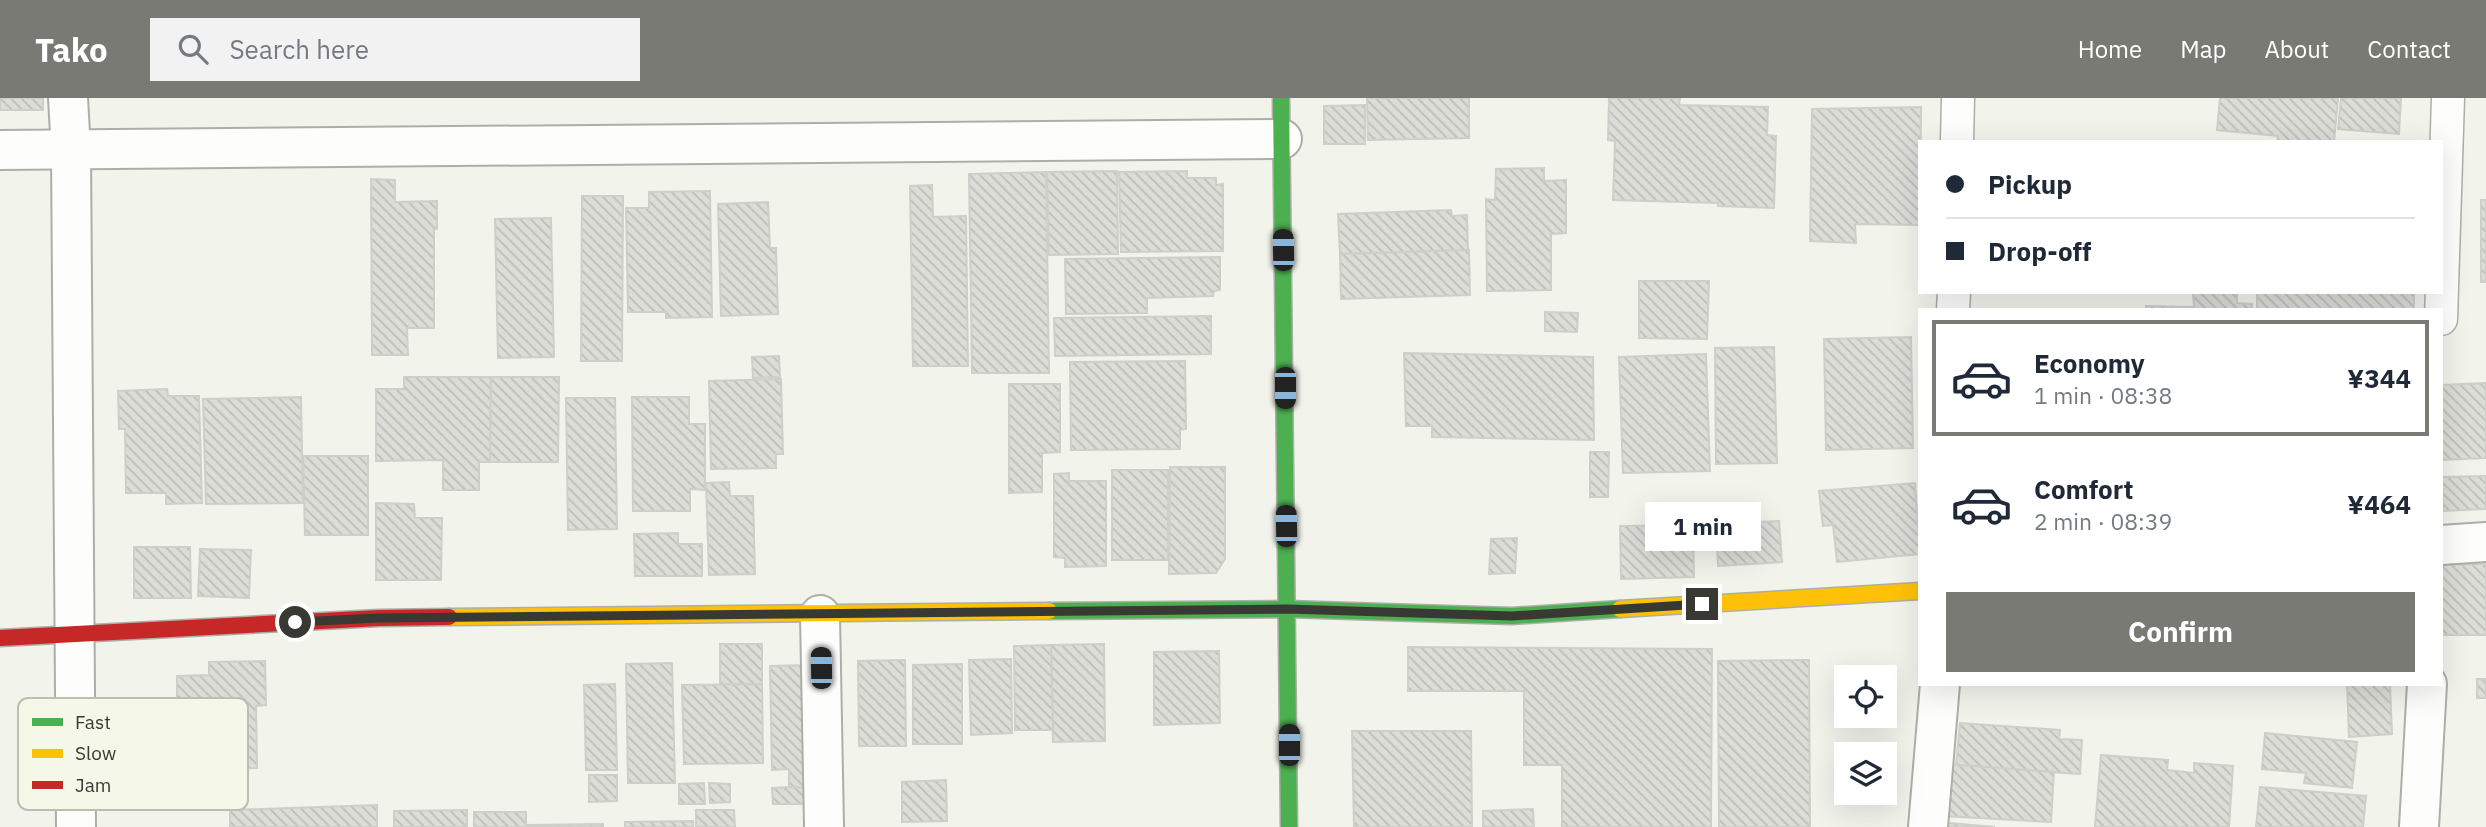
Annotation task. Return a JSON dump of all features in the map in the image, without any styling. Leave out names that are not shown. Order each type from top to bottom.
[{"type":"street","points":[[68,98],[71,151],[74,698]]},
{"type":"street","points":[[1281,98],[1289,827]]},
{"type":"street","points":[[0,150],[1282,139]]},
{"type":"street","points":[[2443,544],[2486,542]]},
{"type":"street","points":[[0,638],[379,618],[1287,609],[1512,616],[1918,592]]},
{"type":"street","points":[[820,615],[824,827]]},
{"type":"street","points":[[1928,827],[1940,686]]},
{"type":"street","points":[[2419,827],[2427,686]]},
{"type":"lane","points":[[1957,140],[1958,98]]},
{"type":"lane","points":[[2443,256],[2448,98]]},
{"type":"building","points":[[0,98],[43,98],[43,110],[0,110]]},
{"type":"building","points":[[1367,98],[1469,98],[1469,138],[1368,140]]},
{"type":"building","points":[[1609,98],[1680,98],[1679,105],[1768,107],[1767,135],[1776,136],[1774,208],[1718,206],[1718,203],[1613,200],[1615,141],[1608,140]]},
{"type":"building","points":[[2220,98],[2338,98],[2334,140],[2277,140],[2278,136],[2217,130]]},
{"type":"building","points":[[2341,98],[2401,98],[2399,134],[2338,129]]},
{"type":"building","points":[[1365,105],[1365,144],[1324,144],[1324,106]]},
{"type":"building","points":[[1921,107],[1921,140],[1918,140],[1918,225],[1855,224],[1856,243],[1810,241],[1812,109]]},
{"type":"building","points":[[1544,168],[1544,181],[1566,180],[1566,233],[1551,234],[1551,290],[1487,291],[1486,199],[1495,200],[1496,169]]},
{"type":"building","points":[[1117,171],[1118,254],[1049,255],[1047,172]]},
{"type":"building","points":[[1187,171],[1187,178],[1216,178],[1216,185],[1223,184],[1223,251],[1121,252],[1119,172]]},
{"type":"building","points":[[1046,172],[1049,373],[972,373],[969,174]]},
{"type":"building","points":[[371,179],[395,180],[395,202],[437,201],[437,229],[434,229],[434,328],[407,328],[408,355],[372,355]]},
{"type":"building","points":[[932,185],[933,217],[966,216],[968,366],[913,366],[910,186]]},
{"type":"building","points":[[710,191],[712,317],[666,318],[666,312],[628,312],[626,208],[649,208],[649,192]]},
{"type":"building","points":[[582,196],[623,196],[622,361],[581,361]]},
{"type":"building","points":[[2481,200],[2486,200],[2486,282],[2481,282]]},
{"type":"building","points":[[768,202],[770,248],[776,248],[778,314],[721,316],[718,204]]},
{"type":"building","points":[[1451,210],[1452,216],[1467,215],[1468,250],[1340,254],[1338,214]]},
{"type":"building","points":[[551,218],[554,357],[498,358],[495,219]]},
{"type":"building","points":[[1469,250],[1470,295],[1341,299],[1340,254]]},
{"type":"building","points":[[1220,257],[1220,290],[1214,291],[1213,296],[1147,298],[1147,313],[1066,314],[1065,259]]},
{"type":"building","points":[[1639,281],[1709,281],[1707,339],[1639,338]]},
{"type":"building","points":[[2193,294],[2237,294],[2237,303],[2252,304],[2252,308],[2146,308],[2146,306],[2194,307]]},
{"type":"building","points":[[2257,294],[2414,294],[2414,308],[2257,308]]},
{"type":"building","points":[[1545,312],[1578,313],[1577,332],[1545,331]]},
{"type":"building","points":[[1211,316],[1211,354],[1055,356],[1054,318]]},
{"type":"building","points":[[1911,337],[1913,448],[1826,450],[1824,339]]},
{"type":"building","points":[[1774,347],[1777,463],[1716,464],[1715,348]]},
{"type":"building","points":[[1404,353],[1593,357],[1594,440],[1432,437],[1432,426],[1406,426]]},
{"type":"building","points":[[1706,354],[1710,471],[1623,473],[1619,357]]},
{"type":"building","points":[[779,356],[780,377],[753,378],[752,357]]},
{"type":"building","points":[[1185,361],[1186,429],[1180,430],[1180,449],[1071,450],[1070,362]]},
{"type":"building","points":[[404,377],[491,377],[490,462],[479,462],[479,490],[443,490],[443,460],[376,461],[376,389],[404,389]]},
{"type":"building","points":[[491,377],[559,377],[558,462],[490,462]]},
{"type":"building","points":[[781,379],[783,454],[776,454],[776,468],[711,469],[709,381]]},
{"type":"building","points":[[2486,383],[2486,458],[2443,460],[2443,385]]},
{"type":"building","points":[[1009,384],[1060,384],[1060,452],[1042,453],[1042,492],[1009,493]]},
{"type":"building","points":[[167,389],[168,396],[199,396],[202,503],[166,504],[166,493],[126,493],[125,429],[119,429],[118,391]]},
{"type":"building","points":[[301,397],[303,503],[206,504],[203,399]]},
{"type":"building","points":[[632,397],[689,397],[689,424],[705,424],[705,490],[690,489],[690,511],[633,511]]},
{"type":"building","points":[[566,398],[615,398],[617,529],[568,530]]},
{"type":"building","points":[[1590,452],[1609,452],[1608,497],[1590,497]]},
{"type":"building","points":[[303,456],[368,456],[368,535],[305,535]]},
{"type":"building","points":[[1170,467],[1225,467],[1225,559],[1216,573],[1169,574]]},
{"type":"building","points":[[1112,470],[1168,470],[1168,560],[1112,560]]},
{"type":"building","points":[[1069,473],[1069,481],[1106,481],[1106,566],[1065,567],[1065,558],[1054,557],[1054,474]]},
{"type":"building","points":[[2486,476],[2486,509],[2443,511],[2443,477]]},
{"type":"building","points":[[729,482],[730,496],[753,496],[755,574],[709,575],[706,483]]},
{"type":"building","points":[[1915,483],[1918,554],[1837,562],[1833,525],[1823,526],[1819,491]]},
{"type":"building","points":[[376,503],[414,504],[415,518],[442,518],[441,580],[376,580]]},
{"type":"building","points":[[1779,521],[1782,562],[1718,566],[1716,524]]},
{"type":"building","points":[[1693,525],[1694,577],[1621,579],[1620,526]]},
{"type":"building","points":[[678,533],[678,544],[702,544],[702,576],[635,576],[634,534]]},
{"type":"building","points":[[1517,538],[1515,573],[1489,574],[1491,539]]},
{"type":"building","points":[[134,547],[190,547],[191,598],[134,598]]},
{"type":"building","points":[[200,549],[251,550],[249,598],[198,596]]},
{"type":"building","points":[[2486,564],[2486,635],[2443,635],[2443,565]]},
{"type":"building","points":[[720,644],[762,644],[762,684],[720,685]]},
{"type":"building","points":[[1104,644],[1105,741],[1053,742],[1051,645]]},
{"type":"building","points":[[1051,645],[1053,730],[1015,730],[1014,646]]},
{"type":"building","points":[[1408,647],[1712,649],[1711,827],[1562,827],[1562,765],[1524,765],[1524,691],[1408,691]]},
{"type":"building","points":[[1219,651],[1220,723],[1154,725],[1154,652]]},
{"type":"building","points":[[1011,659],[1012,733],[971,735],[969,660]]},
{"type":"building","points":[[905,660],[906,746],[859,746],[858,661]]},
{"type":"building","points":[[1809,660],[1810,827],[1719,827],[1718,661]]},
{"type":"building","points":[[265,661],[266,705],[256,706],[257,768],[248,768],[248,698],[177,698],[177,676],[209,675],[209,662]]},
{"type":"building","points":[[672,663],[675,783],[628,783],[626,664]]},
{"type":"building","points":[[962,664],[962,744],[913,744],[913,665]]},
{"type":"building","points":[[811,665],[813,788],[789,787],[789,769],[772,770],[770,666]]},
{"type":"building","points":[[2477,679],[2486,679],[2486,698],[2477,698]]},
{"type":"building","points":[[615,684],[617,770],[586,770],[584,685]]},
{"type":"building","points":[[762,684],[763,763],[684,764],[682,685]]},
{"type":"building","points":[[2347,686],[2390,686],[2392,734],[2349,737]]},
{"type":"building","points":[[1960,723],[2060,730],[2059,739],[2082,740],[2080,774],[1956,766]]},
{"type":"building","points":[[1352,731],[1471,731],[1472,827],[1354,827]]},
{"type":"building","points":[[2265,733],[2357,742],[2352,788],[2304,783],[2306,773],[2262,769]]},
{"type":"building","points":[[2101,755],[2168,760],[2167,770],[2194,773],[2194,763],[2233,766],[2229,827],[2095,827]]},
{"type":"building","points":[[1946,764],[2054,772],[2051,822],[1942,816]]},
{"type":"building","points":[[589,775],[617,775],[617,801],[589,802]]},
{"type":"building","points":[[946,780],[947,821],[902,822],[902,782]]},
{"type":"building","points":[[704,783],[705,804],[679,804],[679,784]]},
{"type":"building","points":[[709,783],[730,784],[730,802],[710,803]]},
{"type":"building","points":[[2260,787],[2366,796],[2363,827],[2256,827]]},
{"type":"building","points":[[772,788],[813,788],[812,804],[773,804]]},
{"type":"building","points":[[377,805],[377,827],[230,827],[230,810]]},
{"type":"building","points":[[1533,809],[1534,827],[1483,827],[1483,811]]},
{"type":"building","points":[[467,810],[467,827],[394,827],[394,811]]},
{"type":"building","points":[[696,810],[734,810],[735,827],[696,827]]},
{"type":"building","points":[[474,812],[526,812],[526,827],[474,827]]},
{"type":"building","points":[[693,821],[693,827],[625,827],[625,822]]},
{"type":"building","points":[[1937,822],[1995,827],[1937,827]]},
{"type":"building","points":[[603,824],[603,827],[528,827],[528,825]]},
{"type":"traffic: fast","points":[[1281,98],[1289,827]]},
{"type":"traffic: fast","points":[[1049,611],[1287,609],[1512,616],[1620,609]]},
{"type":"traffic: slow","points":[[1620,609],[1918,591]]},
{"type":"traffic: slow","points":[[449,617],[1049,611]]},
{"type":"traffic: jam","points":[[0,638],[379,618],[449,617]]},
{"type":"route","points":[[295,622],[379,618],[1287,609],[1512,616],[1702,604]]}]
